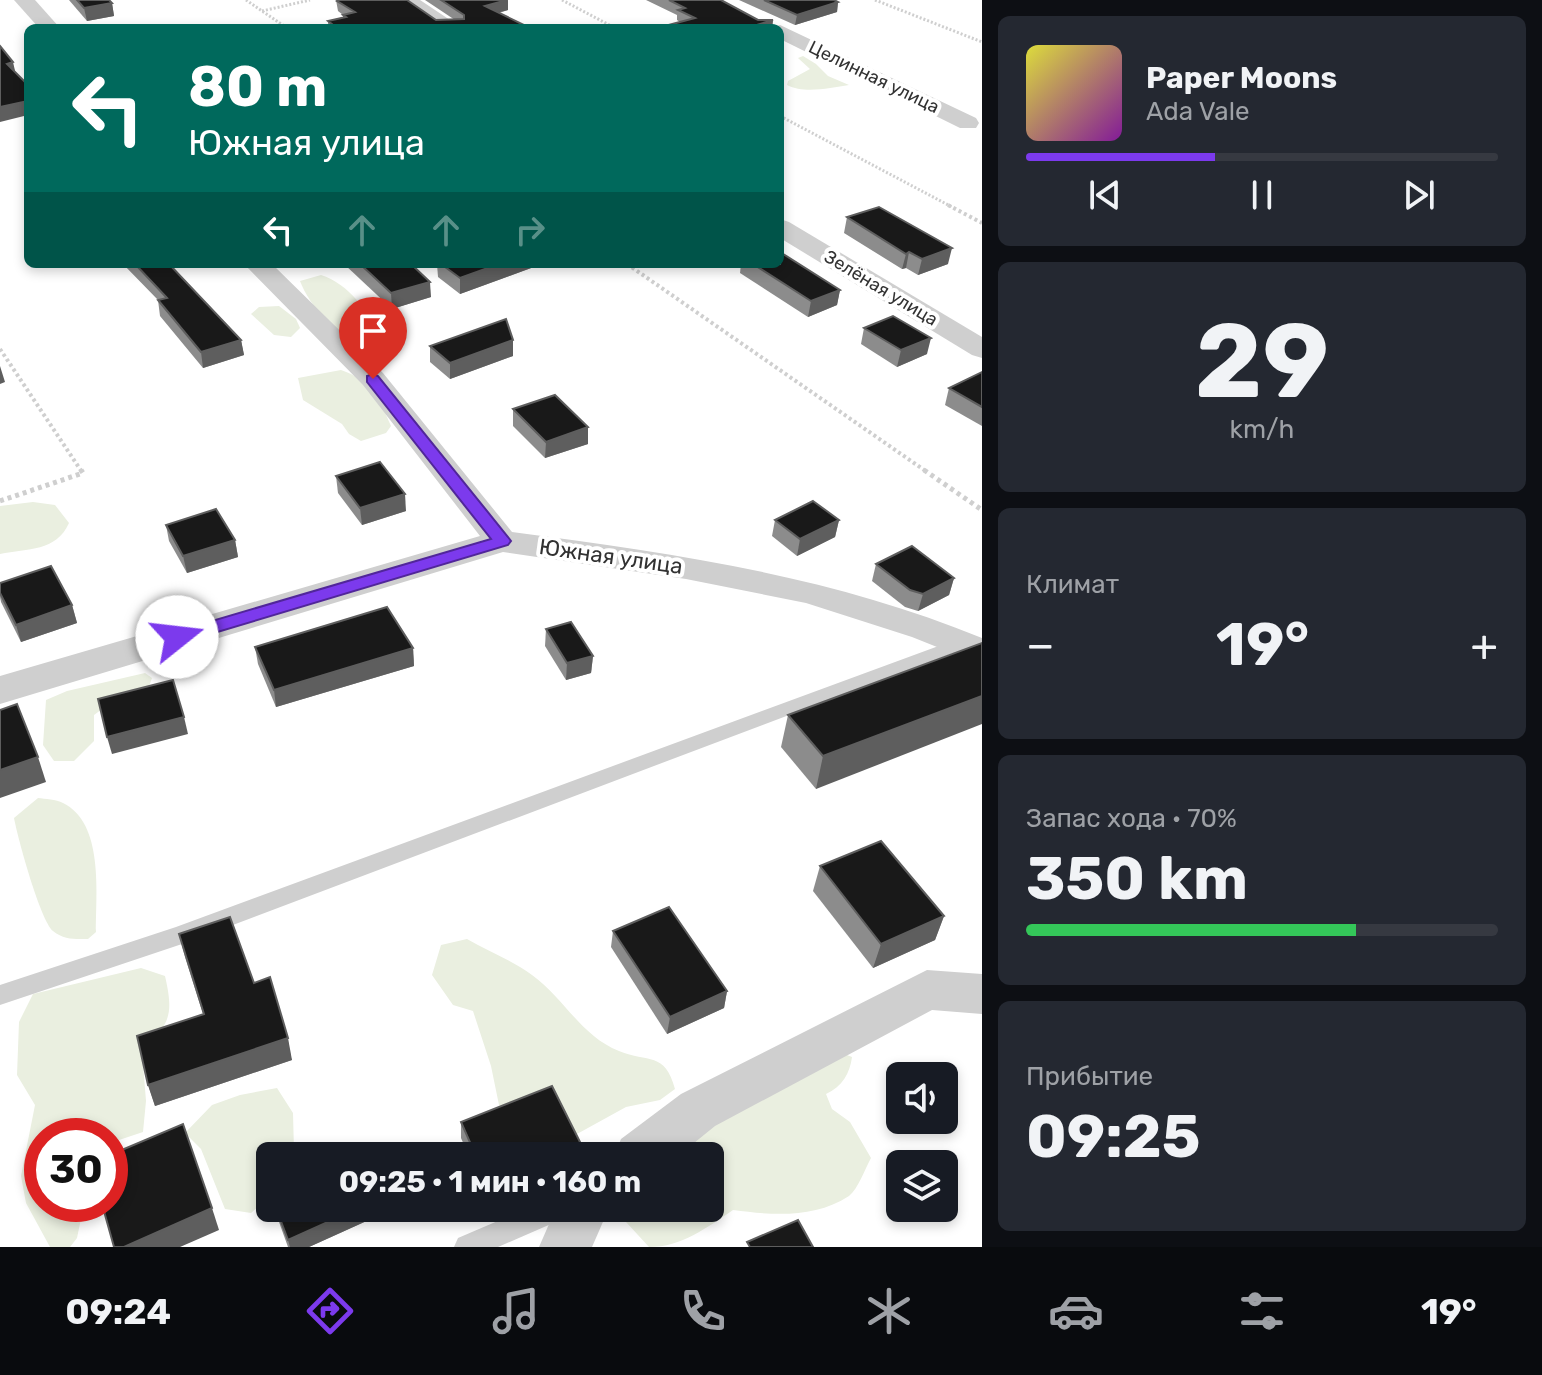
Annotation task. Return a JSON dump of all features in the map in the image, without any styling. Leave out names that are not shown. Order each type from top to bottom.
[{"type":"street","points":[[24,0],[46,24]]},
{"type":"street","points":[[406,0],[445,24]]},
{"type":"street","name":"Целинная улица","points":[[784,33],[975,126]]},
{"type":"street","name":"Зелёная улица","points":[[784,229],[982,349]]},
{"type":"street","points":[[0,690],[502,541],[373,379],[261,268]]},
{"type":"street","name":"Южная улица","points":[[502,541],[724,574],[862,605],[973,648]]},
{"type":"street","points":[[657,1142],[698,1110],[927,990],[982,994]]},
{"type":"street","points":[[565,1247],[577,1222]]},
{"type":"lane","points":[[0,995],[180,935],[973,648]]},
{"type":"lane","points":[[467,1247],[525,1222]]},
{"type":"path","points":[[246,0],[281,24]]},
{"type":"path","points":[[262,11],[310,0]]},
{"type":"path","points":[[562,0],[607,24]]},
{"type":"path","points":[[875,0],[982,42]]},
{"type":"path","points":[[784,118],[982,223]]},
{"type":"path","points":[[633,268],[982,510]]},
{"type":"path","points":[[0,349],[83,473],[0,501]]},
{"type":"shaded area","points":[[803,56],[828,76],[849,85],[809,90],[787,85],[788,81],[810,69],[798,58]]},
{"type":"shaded area","points":[[321,275],[340,285],[357,300],[377,328],[381,341],[369,344],[357,342],[344,336],[322,316],[300,281]]},
{"type":"shaded area","points":[[279,306],[296,319],[300,328],[291,337],[274,335],[251,314],[259,307]]},
{"type":"shaded area","points":[[341,370],[359,379],[372,391],[391,426],[386,433],[361,441],[349,434],[342,424],[303,400],[298,378]]},
{"type":"shaded area","points":[[33,502],[55,505],[69,523],[49,544],[0,554],[0,506]]},
{"type":"shaded area","points":[[145,673],[152,678],[148,689],[117,698],[94,715],[94,741],[74,761],[54,761],[43,745],[46,700],[67,691]]},
{"type":"shaded area","points":[[38,798],[60,802],[76,813],[91,842],[95,860],[96,932],[88,939],[65,937],[53,931],[36,896],[14,818]]},
{"type":"shaded area","points":[[467,939],[532,975],[583,1026],[606,1044],[629,1055],[661,1063],[675,1089],[660,1100],[626,1107],[577,1134],[538,1131],[499,1105],[491,1066],[473,1011],[453,1005],[432,975],[441,945]]},
{"type":"shaded area","points":[[141,968],[165,976],[169,1000],[167,1018],[159,1033],[142,1051],[146,1101],[143,1132],[128,1137],[128,1118],[32,1118],[35,1105],[17,1075],[19,1022],[33,994]]},
{"type":"shaded area","points":[[837,1051],[852,1057],[851,1063],[841,1083],[826,1094],[832,1109],[850,1122],[871,1158],[852,1193],[821,1209],[792,1214],[733,1210],[724,1216],[724,1142],[680,1142]]},
{"type":"shaded area","points":[[277,1088],[293,1113],[294,1142],[256,1142],[256,1209],[251,1213],[225,1209],[201,1149],[185,1133],[212,1105],[240,1095]]},
{"type":"shaded area","points":[[24,1161],[24,1192],[21,1176]]},
{"type":"shaded area","points":[[36,1222],[80,1222],[77,1238],[70,1247],[50,1247]]},
{"type":"shaded area","points":[[626,1222],[715,1222],[672,1244],[649,1247]]},
{"type":"building","points":[[77,0],[109,0],[112,3],[84,8]]},
{"type":"building","points":[[407,0],[436,20],[464,19],[464,15],[441,0],[507,0],[485,6],[522,24],[332,24],[328,21],[355,12],[337,1]]},
{"type":"building","points":[[669,0],[721,0],[758,20],[773,20],[760,24],[672,24],[695,18],[678,10],[685,8]]},
{"type":"building","points":[[764,0],[834,0],[838,2],[797,15]]},
{"type":"building","points":[[0,46],[13,62],[7,64],[24,81],[24,102],[0,107]]},
{"type":"building","points":[[879,207],[952,248],[922,259],[909,252],[906,254],[847,217]]},
{"type":"building","points":[[784,255],[840,290],[811,301],[759,268],[784,268]]},
{"type":"building","points":[[139,268],[173,268],[241,340],[201,352],[158,300],[167,298]]},
{"type":"building","points":[[364,268],[415,268],[430,282],[391,293]]},
{"type":"building","points":[[446,268],[488,268],[460,278]]},
{"type":"building","points":[[893,316],[931,338],[901,350],[864,328]]},
{"type":"building","points":[[506,319],[513,340],[450,363],[430,346]]},
{"type":"building","points":[[982,372],[982,407],[949,388]]},
{"type":"building","points":[[555,395],[588,427],[546,442],[513,409]]},
{"type":"building","points":[[380,462],[405,494],[360,508],[336,476]]},
{"type":"building","points":[[813,501],[839,520],[800,539],[775,520]]},
{"type":"building","points":[[216,509],[235,540],[183,556],[166,525]]},
{"type":"building","points":[[912,546],[954,578],[923,594],[910,590],[876,564]]},
{"type":"building","points":[[51,566],[72,605],[16,625],[0,593],[0,583]]},
{"type":"building","points":[[387,607],[413,648],[274,690],[255,647]]},
{"type":"building","points":[[571,622],[593,656],[567,663],[546,629]]},
{"type":"building","points":[[982,643],[982,696],[823,756],[788,715]]},
{"type":"building","points":[[173,680],[184,717],[107,737],[98,699]]},
{"type":"building","points":[[17,704],[38,757],[0,770],[0,710]]},
{"type":"building","points":[[881,841],[944,916],[881,944],[820,866]]},
{"type":"building","points":[[669,907],[727,991],[670,1017],[613,931]]},
{"type":"building","points":[[230,917],[254,983],[270,977],[288,1038],[148,1085],[137,1036],[204,1014],[179,934]]},
{"type":"building","points":[[552,1086],[580,1142],[470,1142],[461,1122]]},
{"type":"building","points":[[183,1124],[212,1208],[124,1247],[114,1247],[107,1222],[128,1222],[128,1147]]},
{"type":"building","points":[[798,1220],[813,1247],[750,1247],[747,1242]]},
{"type":"building","points":[[281,1222],[328,1222],[288,1240]]},
{"type":"route","points":[[177,637],[502,541],[373,379]]}]
